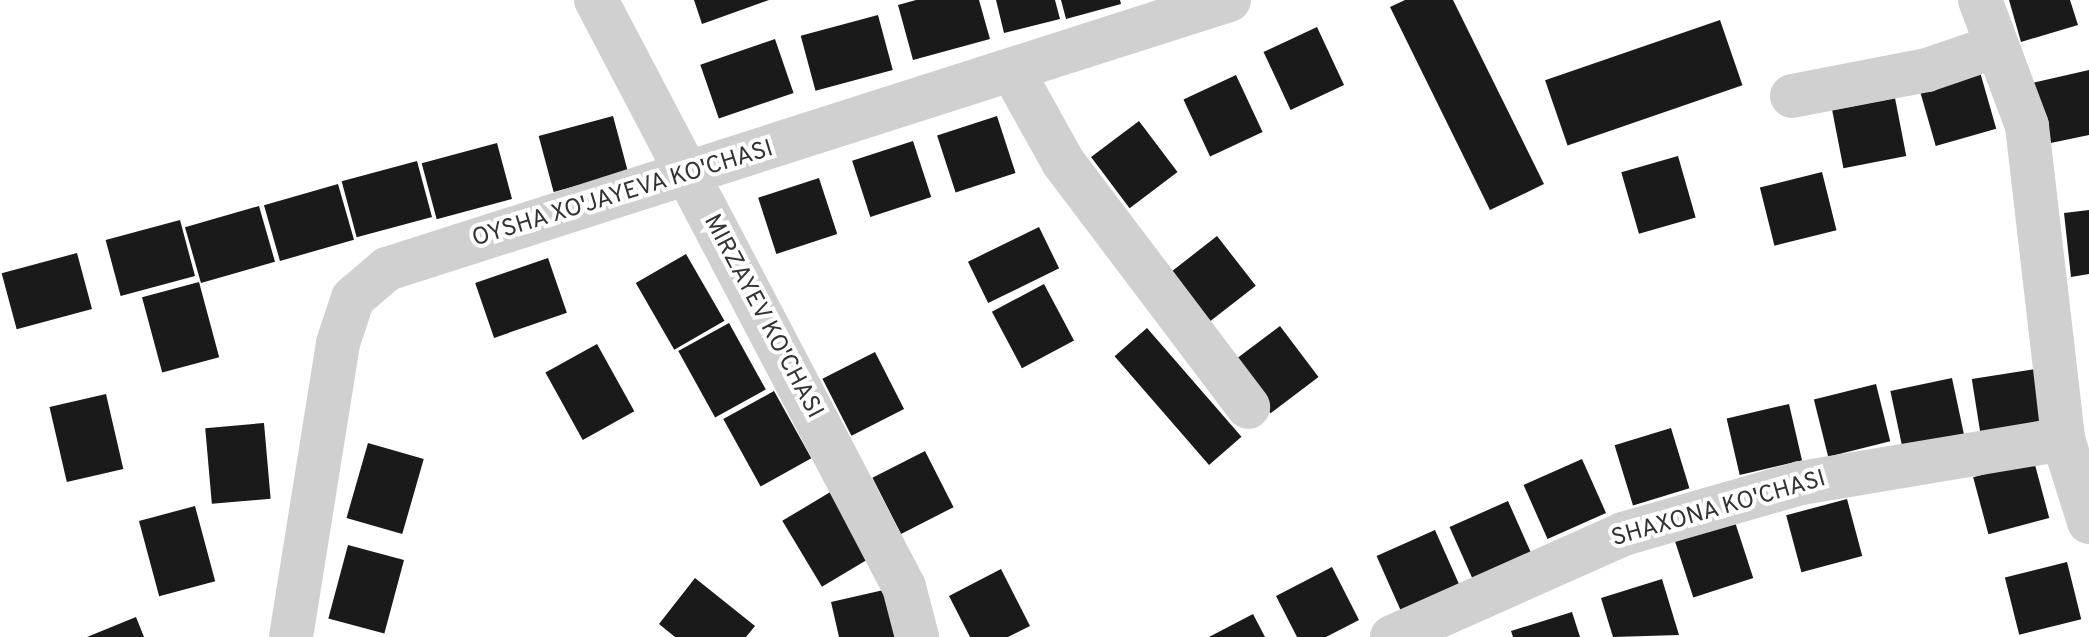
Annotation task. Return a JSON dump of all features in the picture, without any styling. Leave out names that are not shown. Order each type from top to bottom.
[{"type":"street","name":"MIRZAYEV KO'CHASI","points":[[596,0],[904,587],[917,637]]},
{"type":"street","name":"OYSHA XO'JAYEVA KO'CHASI","points":[[291,637],[338,343],[353,298],[387,269],[1013,72],[1229,0]]},
{"type":"street","points":[[1980,0],[2027,126],[2063,439],[2089,522]]},
{"type":"street","points":[[1792,96],[1927,70],[1997,46]]},
{"type":"street","points":[[1013,72],[1063,162],[1248,407]]},
{"type":"street","name":"SHAXONA KO'CHASI","points":[[1392,637],[1623,534],[1801,483],[2063,439]]},
{"type":"building","points":[[694,0],[769,0],[702,24]]},
{"type":"building","points":[[916,0],[979,0],[990,39],[913,60],[898,5]]},
{"type":"building","points":[[996,0],[1055,0],[1060,19],[1004,33]]},
{"type":"building","points":[[1061,0],[1120,0],[1121,4],[1066,19]]},
{"type":"building","points":[[1405,0],[1453,0],[1544,184],[1490,210],[1390,7]]},
{"type":"building","points":[[2009,0],[2070,0],[2078,25],[2021,42]]},
{"type":"building","points":[[878,15],[893,70],[815,91],[801,36]]},
{"type":"building","points":[[1720,20],[1742,85],[1568,145],[1545,80]]},
{"type":"building","points":[[1317,27],[1344,85],[1291,110],[1264,52]]},
{"type":"building","points":[[775,39],[794,93],[719,119],[700,65]]},
{"type":"building","points":[[2089,70],[2089,135],[2046,144],[2032,83]]},
{"type":"building","points":[[1980,72],[1996,129],[1936,146],[1919,89]]},
{"type":"building","points":[[1236,75],[1263,132],[1210,157],[1183,100]]},
{"type":"building","points":[[1895,98],[1906,156],[1843,168],[1832,110]]},
{"type":"building","points":[[613,116],[628,172],[554,192],[539,136]]},
{"type":"building","points":[[997,116],[1016,173],[956,193],[937,135]]},
{"type":"building","points":[[1139,121],[1178,172],[1130,208],[1091,157]]},
{"type":"building","points":[[913,141],[931,197],[870,217],[852,161]]},
{"type":"building","points":[[497,143],[512,199],[437,219],[422,163]]},
{"type":"building","points":[[1678,156],[1696,218],[1639,234],[1621,172]]},
{"type":"building","points":[[417,161],[432,217],[357,237],[342,181]]},
{"type":"building","points":[[1822,172],[1837,230],[1774,246],[1760,187]]},
{"type":"building","points":[[819,178],[837,234],[776,254],[758,198]]},
{"type":"building","points":[[338,184],[354,240],[280,261],[264,205]]},
{"type":"building","points":[[259,206],[275,262],[201,283],[185,227]]},
{"type":"building","points":[[2089,210],[2089,274],[2071,277],[2064,213]]},
{"type":"building","points":[[180,220],[195,276],[121,296],[106,240]]},
{"type":"building","points":[[1039,227],[1059,268],[988,303],[968,262]]},
{"type":"building","points":[[1217,236],[1256,286],[1209,323],[1170,273]]},
{"type":"building","points":[[77,253],[92,309],[17,329],[2,273]]},
{"type":"building","points":[[686,254],[724,321],[674,350],[636,283]]},
{"type":"building","points":[[548,258],[567,313],[494,338],[475,283]]},
{"type":"building","points":[[199,282],[219,357],[162,373],[142,297]]},
{"type":"building","points":[[1044,284],[1074,341],[1022,368],[992,312]]},
{"type":"building","points":[[729,323],[766,389],[715,418],[678,351]]},
{"type":"building","points":[[1280,326],[1319,377],[1271,413],[1232,362]]},
{"type":"building","points":[[1147,328],[1241,437],[1209,465],[1115,356]]},
{"type":"building","points":[[597,344],[634,411],[583,440],[545,373]]},
{"type":"building","points":[[875,352],[904,409],[851,436],[822,379]]},
{"type":"building","points":[[2035,369],[2044,427],[1981,437],[1972,379]]},
{"type":"building","points":[[1952,378],[1964,436],[1903,449],[1890,391]]},
{"type":"building","points":[[1876,384],[1890,441],[1828,457],[1814,399]]},
{"type":"building","points":[[774,391],[811,458],[761,486],[723,419]]},
{"type":"building","points":[[106,394],[123,469],[67,482],[49,407]]},
{"type":"building","points":[[1789,404],[1802,461],[1740,475],[1727,418]]},
{"type":"building","points":[[264,423],[271,499],[212,504],[205,428]]},
{"type":"building","points":[[1671,428],[1689,488],[1633,505],[1615,445]]},
{"type":"building","points":[[368,443],[424,459],[402,534],[347,518]]},
{"type":"building","points":[[925,451],[954,507],[901,534],[872,478]]},
{"type":"building","points":[[1582,459],[1606,513],[1548,539],[1524,485]]},
{"type":"building","points":[[2034,461],[2049,518],[1988,534],[1973,477]]},
{"type":"building","points":[[832,491],[872,557],[822,587],[782,521]]},
{"type":"building","points":[[1847,499],[1862,556],[1801,572],[1786,515]]},
{"type":"building","points":[[1508,501],[1532,555],[1474,581],[1450,527]]},
{"type":"building","points":[[195,506],[215,581],[159,596],[139,521]]},
{"type":"building","points":[[1735,522],[1753,578],[1693,598],[1675,541]]},
{"type":"building","points":[[1435,530],[1459,584],[1401,610],[1377,556]]},
{"type":"building","points":[[348,545],[404,560],[384,633],[328,618]]},
{"type":"building","points":[[2067,562],[2081,619],[2019,635],[2005,577]]},
{"type":"building","points":[[1332,567],[1359,620],[1326,637],[1297,637],[1276,596]]},
{"type":"building","points":[[1001,569],[1030,626],[1008,637],[970,637],[949,596]]},
{"type":"building","points":[[695,578],[755,626],[746,637],[675,637],[659,624]]},
{"type":"building","points":[[1662,579],[1679,635],[1613,637],[1601,598]]},
{"type":"building","points":[[888,589],[899,637],[839,637],[831,602]]},
{"type":"building","points":[[1572,612],[1580,637],[1513,637],[1511,631]]},
{"type":"building","points":[[1253,614],[1265,637],[1209,637]]},
{"type":"building","points":[[136,617],[144,637],[87,637]]}]
